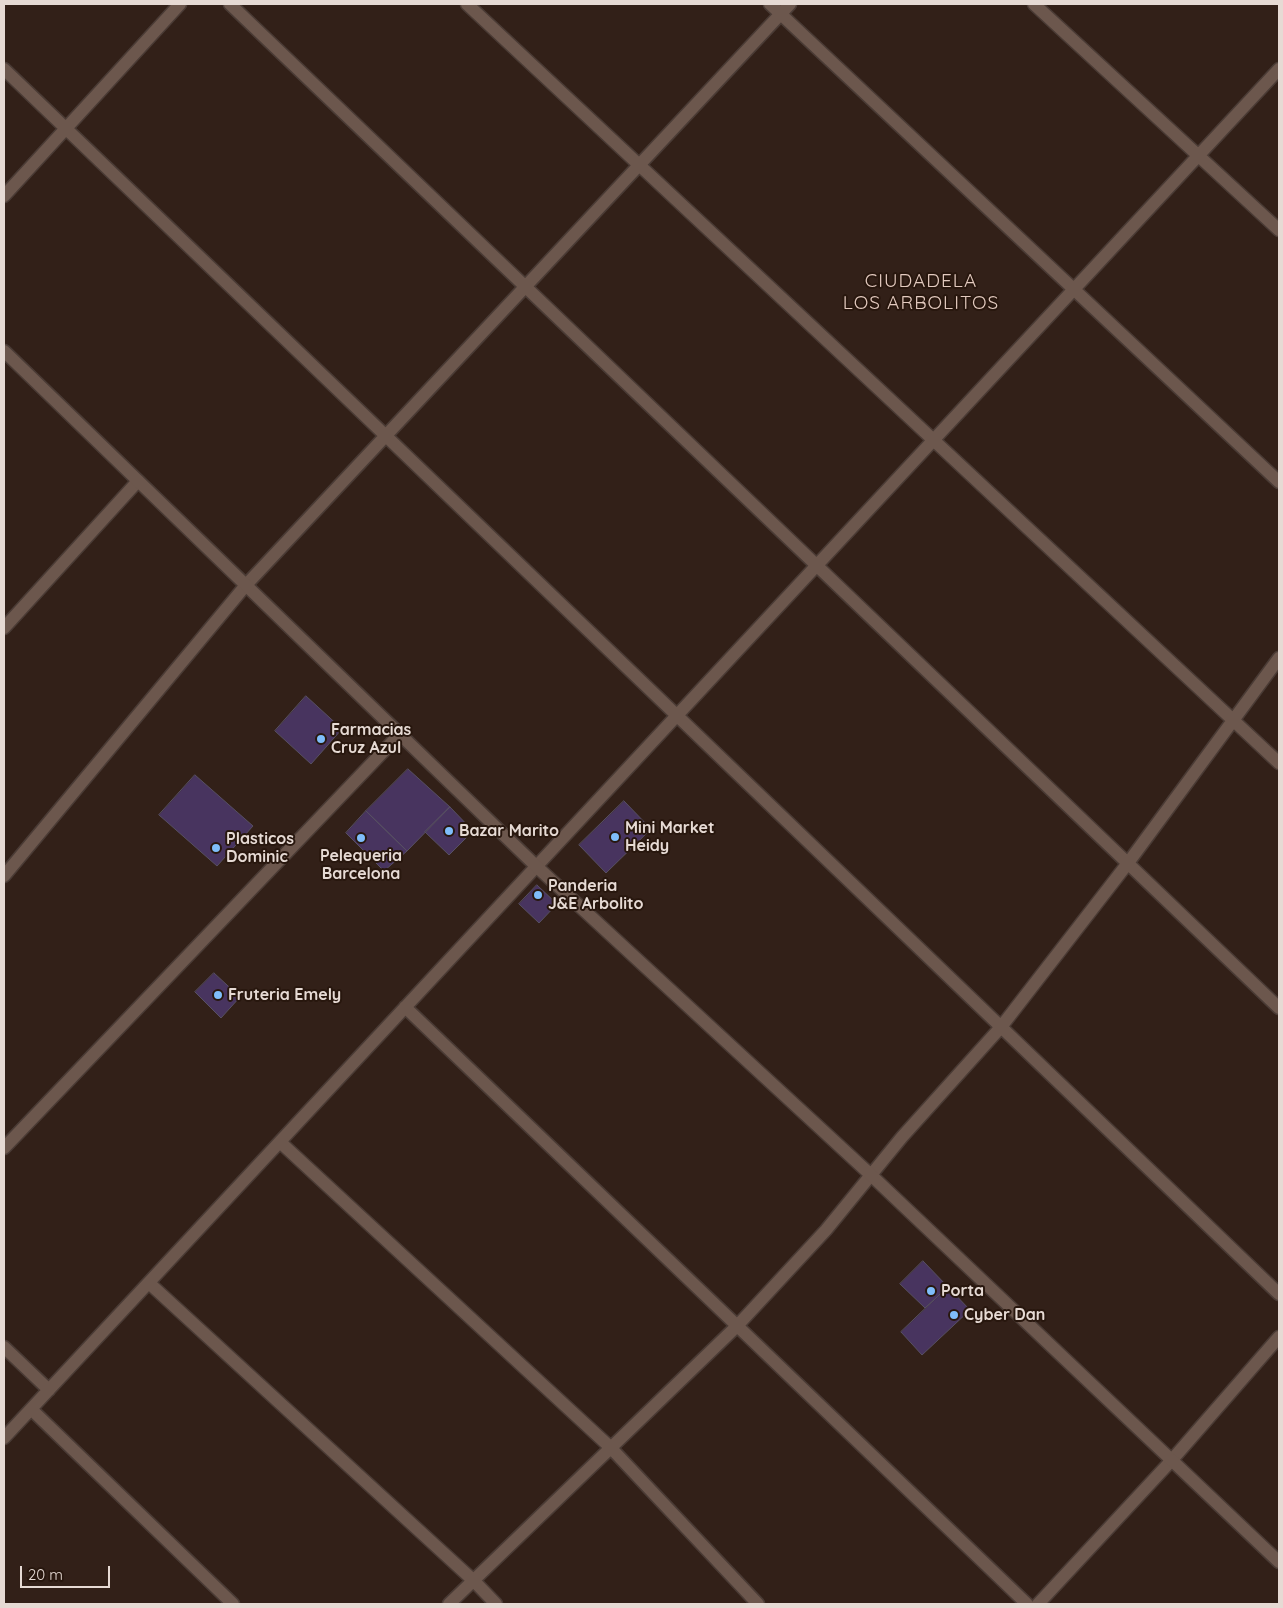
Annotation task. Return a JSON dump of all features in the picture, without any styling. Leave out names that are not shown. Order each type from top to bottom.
[{"type":"street","points":[[4,196],[180,4]]},
{"type":"street","points":[[230,4],[1279,1008]]},
{"type":"street","points":[[467,4],[1279,763]]},
{"type":"street","points":[[770,4],[1279,482]]},
{"type":"street","points":[[4,876],[246,585],[790,4]]},
{"type":"street","points":[[1034,4],[1279,230]]},
{"type":"street","points":[[4,69],[1279,1294]]},
{"type":"street","points":[[4,1438],[1279,69]]},
{"type":"street","points":[[6,358],[138,481],[536,866],[872,1176],[1279,1562]]},
{"type":"street","points":[[4,628],[138,481]]},
{"type":"street","points":[[450,1604],[737,1326],[872,1176],[902,1137],[1001,1026],[1128,863],[1279,658]]},
{"type":"street","points":[[4,1148],[400,734]]},
{"type":"street","points":[[405,1007],[1028,1604]]},
{"type":"street","points":[[280,1142],[610,1447],[758,1604]]},
{"type":"street","points":[[149,1283],[474,1581],[496,1604]]},
{"type":"street","points":[[1038,1604],[1171,1461],[1279,1337]]},
{"type":"street","points":[[4,1346],[49,1390]]},
{"type":"street","points":[[31,1409],[234,1604]]},
{"type":"building","points":[[306,696],[342,729],[311,764],[275,731]]},
{"type":"building","points":[[408,769],[450,807],[407,851],[366,811]]},
{"type":"building","points":[[195,775],[253,826],[217,866],[159,815]]},
{"type":"building","name":"Mini Market Heidy","points":[[624,801],[651,829],[606,873],[579,845]]},
{"type":"building","name":"Bazar Marito","points":[[450,807],[473,831],[449,855],[425,832]]},
{"type":"building","points":[[366,811],[407,851],[384,871],[346,833]]},
{"type":"building","name":"Panderia J&E Arbolito","points":[[537,885],[557,904],[539,923],[519,904]]},
{"type":"building","name":"Fruteria Emely","points":[[214,973],[240,997],[221,1018],[195,992]]},
{"type":"building","points":[[923,1261],[948,1287],[925,1308],[900,1284]]},
{"type":"building","points":[[948,1287],[970,1310],[922,1355],[901,1332]]},
{"type":"place","name":"Farmacias Cruz Azul","points":[[321,739]]},
{"type":"place","name":"Bazar Marito","points":[[449,831]]},
{"type":"place","name":"Mini Market Heidy","points":[[615,837]]},
{"type":"place","name":"Pelequeria Barcelona","points":[[361,838]]},
{"type":"place","name":"Plasticos Dominic","points":[[216,848]]},
{"type":"place","name":"Panderia J&E Arbolito","points":[[538,895]]},
{"type":"place","name":"Fruteria Emely","points":[[218,995]]},
{"type":"place","name":"Porta","points":[[931,1291]]},
{"type":"place","name":"Cyber Dan","points":[[954,1315]]},
{"type":"district","name":"CIUDADELA LOS ARBOLITOS","points":[[921,292]]}]
